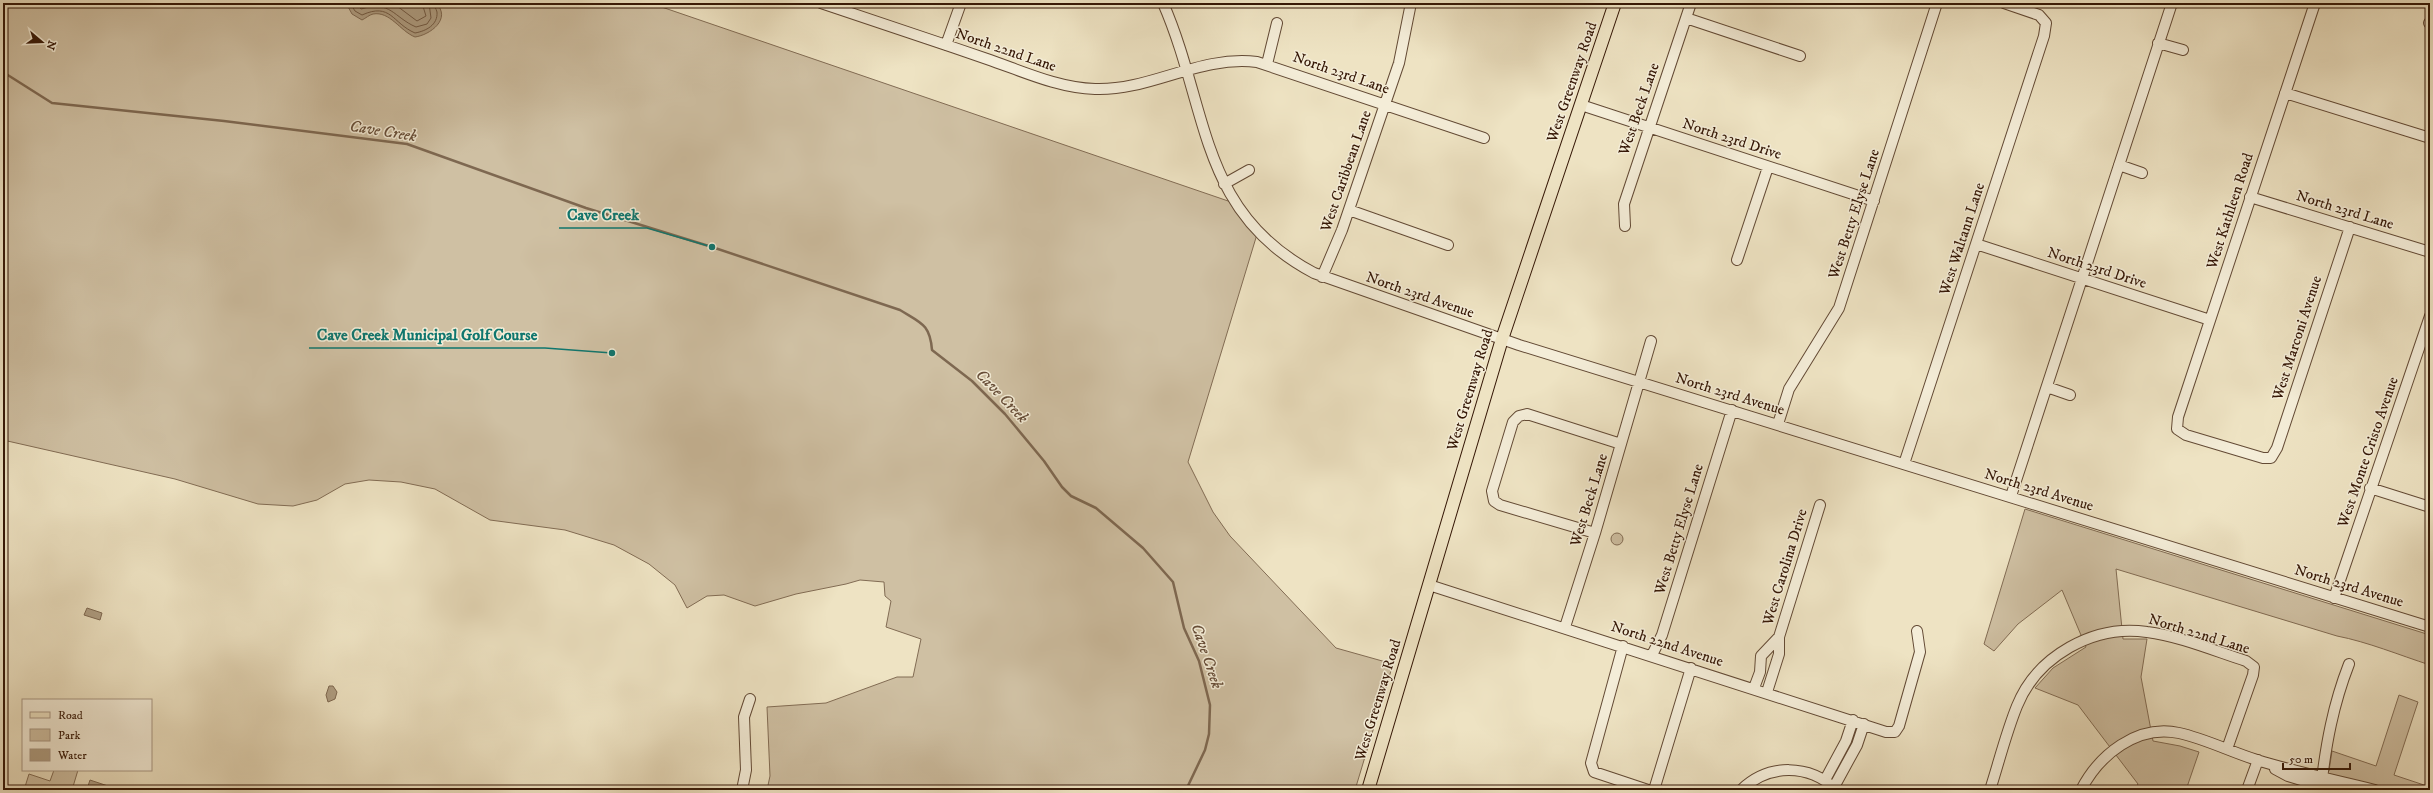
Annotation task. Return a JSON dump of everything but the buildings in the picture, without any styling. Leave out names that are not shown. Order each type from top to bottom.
[{"type":"main road","name":"West Greenway Road","points":[[1368,790],[1502,339],[1615,3]]},
{"type":"street","name":"North 22nd Lane","points":[[821,3],[833,5],[1060,85],[1076,88],[1108,89],[1129,86],[1185,70]]},
{"type":"street","points":[[946,45],[961,3]]},
{"type":"street","name":"North 23rd Avenue","points":[[1163,3],[1210,150],[1224,184],[1246,218],[1265,239],[1301,266],[1322,276],[1502,339],[2430,627]]},
{"type":"street","name":"West Caribbean Lane","points":[[1322,276],[1349,210],[1399,63],[1411,3]]},
{"type":"street","name":"West Beck Lane","points":[[1625,226],[1624,204],[1691,3]]},
{"type":"street","name":"West Betty Elyse Lane","points":[[1778,424],[1792,384],[1839,308],[1938,3]]},
{"type":"street","name":"West Waltann Lane","points":[[1904,464],[2044,36],[2046,24],[2039,15],[2004,3]]},
{"type":"street","points":[[2011,496],[2158,42],[2172,3]]},
{"type":"street","name":"West Kathleen Road","points":[[2177,429],[2178,417],[2315,3]]},
{"type":"street","points":[[1686,18],[1800,56]]},
{"type":"street","points":[[1267,64],[1277,23]]},
{"type":"street","points":[[2158,42],[2183,50]]},
{"type":"street","name":"North 23rd Lane","points":[[1185,70],[1227,60],[1267,64],[1484,138]]},
{"type":"street","points":[[2285,93],[2430,138]]},
{"type":"street","name":"North 23rd Drive","points":[[1581,105],[1874,201]]},
{"type":"street","points":[[2119,165],[2142,173]]},
{"type":"street","points":[[1738,260],[1768,166]]},
{"type":"street","points":[[1224,184],[1249,170]]},
{"type":"street","name":"North 23rd Lane","points":[[2250,197],[2430,252]]},
{"type":"street","points":[[1349,210],[1448,244]]},
{"type":"street","name":"West Marconi Avenue","points":[[2177,429],[2186,435],[2263,458],[2271,458],[2277,448],[2350,227]]},
{"type":"street","name":"North 23rd Drive","points":[[1976,244],[2210,320]]},
{"type":"street","name":"West Monte Cristo Avenue","points":[[2334,598],[2370,488],[2386,451],[2430,316]]},
{"type":"street","points":[[1640,381],[1651,342]]},
{"type":"street","name":"West Beck Lane","points":[[1565,628],[1640,381]]},
{"type":"street","points":[[2046,387],[2070,395]]},
{"type":"street","name":"West Betty Elyse Lane","points":[[1652,655],[1662,635],[1732,410]]},
{"type":"street","points":[[1595,533],[1500,505],[1494,500],[1492,491],[1513,422],[1519,416],[1527,414],[1621,444]]},
{"type":"street","points":[[2370,488],[2430,507]]},
{"type":"street","name":"West Carolina Drive","points":[[1767,692],[1777,661],[1779,637],[1820,505]]},
{"type":"street","name":"North 22nd Avenue","points":[[1429,585],[1652,655],[1886,732],[1895,732],[1899,726],[1920,652],[1917,631]]},
{"type":"street","name":"North 22nd Lane","points":[[1990,790],[2017,705],[2034,675],[2059,653],[2088,638],[2123,631],[2148,632],[2246,661],[2254,667],[2253,675],[2227,749]]},
{"type":"street","name":"West Carolina Drive","points":[[1761,656],[1779,637]]},
{"type":"street","points":[[1623,646],[1591,763],[1594,772],[1648,790]]},
{"type":"street","points":[[1754,688],[1760,672],[1761,656],[1777,661]]},
{"type":"street","points":[[2322,782],[2324,752],[2334,703],[2349,664]]},
{"type":"street","points":[[1654,790],[1690,668]]},
{"type":"street","points":[[742,790],[746,770],[744,717],[750,698]]},
{"type":"street","points":[[1831,785],[1841,751],[1853,720]]},
{"type":"street","points":[[1831,785],[1851,756],[1864,724]]},
{"type":"street","points":[[2082,790],[2096,766],[2108,754],[2130,739],[2151,734],[2178,733],[2258,760],[2288,776],[2375,790]]},
{"type":"street","points":[[1841,751],[1851,756]]},
{"type":"street","points":[[2247,790],[2258,760]]},
{"type":"street","points":[[1741,790],[1750,781],[1763,774],[1778,770],[1806,772],[1831,785]]},
{"type":"street","points":[[2322,782],[2334,790]]},
{"type":"green space","points":[[3,3],[650,3],[1234,203],[1258,231],[1188,462],[1213,512],[1230,536],[1336,648],[1393,664],[1355,790],[767,790],[770,776],[767,707],[826,703],[897,677],[913,677],[921,639],[886,627],[891,601],[885,596],[884,582],[860,580],[796,594],[755,606],[724,595],[707,596],[687,608],[675,585],[649,564],[614,545],[565,530],[490,520],[435,489],[401,482],[369,480],[345,484],[317,500],[293,506],[258,504],[175,479],[3,440]]},
{"type":"green space","points":[[2025,509],[2430,635],[2430,665],[2372,645],[2337,636],[2116,569],[2123,639],[2147,639],[2141,677],[2153,741],[2180,746],[2199,752],[2186,790],[2134,790],[2138,784],[2078,705],[2035,688],[2053,668],[2086,647],[2062,590],[2018,624],[1994,651],[1984,644]]},
{"type":"green space","points":[[1619,533],[1622,534],[1622,544],[1615,545],[1612,544],[1611,537],[1612,534]]},
{"type":"green space","points":[[2399,695],[2418,702],[2394,775],[2430,787],[2430,790],[2311,790],[2319,768],[2329,771],[2332,751],[2376,766]]},
{"type":"green space","points":[[54,771],[78,771],[72,790],[24,790],[29,774],[50,781]]},
{"type":"water","points":[[346,3],[436,3],[442,15],[437,25],[432,30],[421,36],[415,37],[385,15],[373,14],[362,20],[352,14]]},
{"type":"water","points":[[87,608],[102,613],[100,620],[84,615]]},
{"type":"water","points":[[329,686],[333,686],[337,692],[335,699],[328,702],[326,695]]},
{"type":"water","points":[[90,780],[108,786],[107,790],[87,789]]},
{"type":"waterway","name":"Cave Creek","points":[[3,72],[52,103],[224,121],[407,144],[586,208],[712,247],[900,310],[914,318],[927,329],[932,350],[972,381],[1005,414],[1044,461],[1062,487],[1071,496],[1096,508],[1143,548],[1173,582],[1184,628],[1199,661],[1210,705],[1209,734],[1205,750],[1186,790]]},
{"type":"place","name":"Cave Creek","points":[[712,247]]},
{"type":"place","name":"Cave Creek Municipal Golf Course","points":[[612,353]]}]
